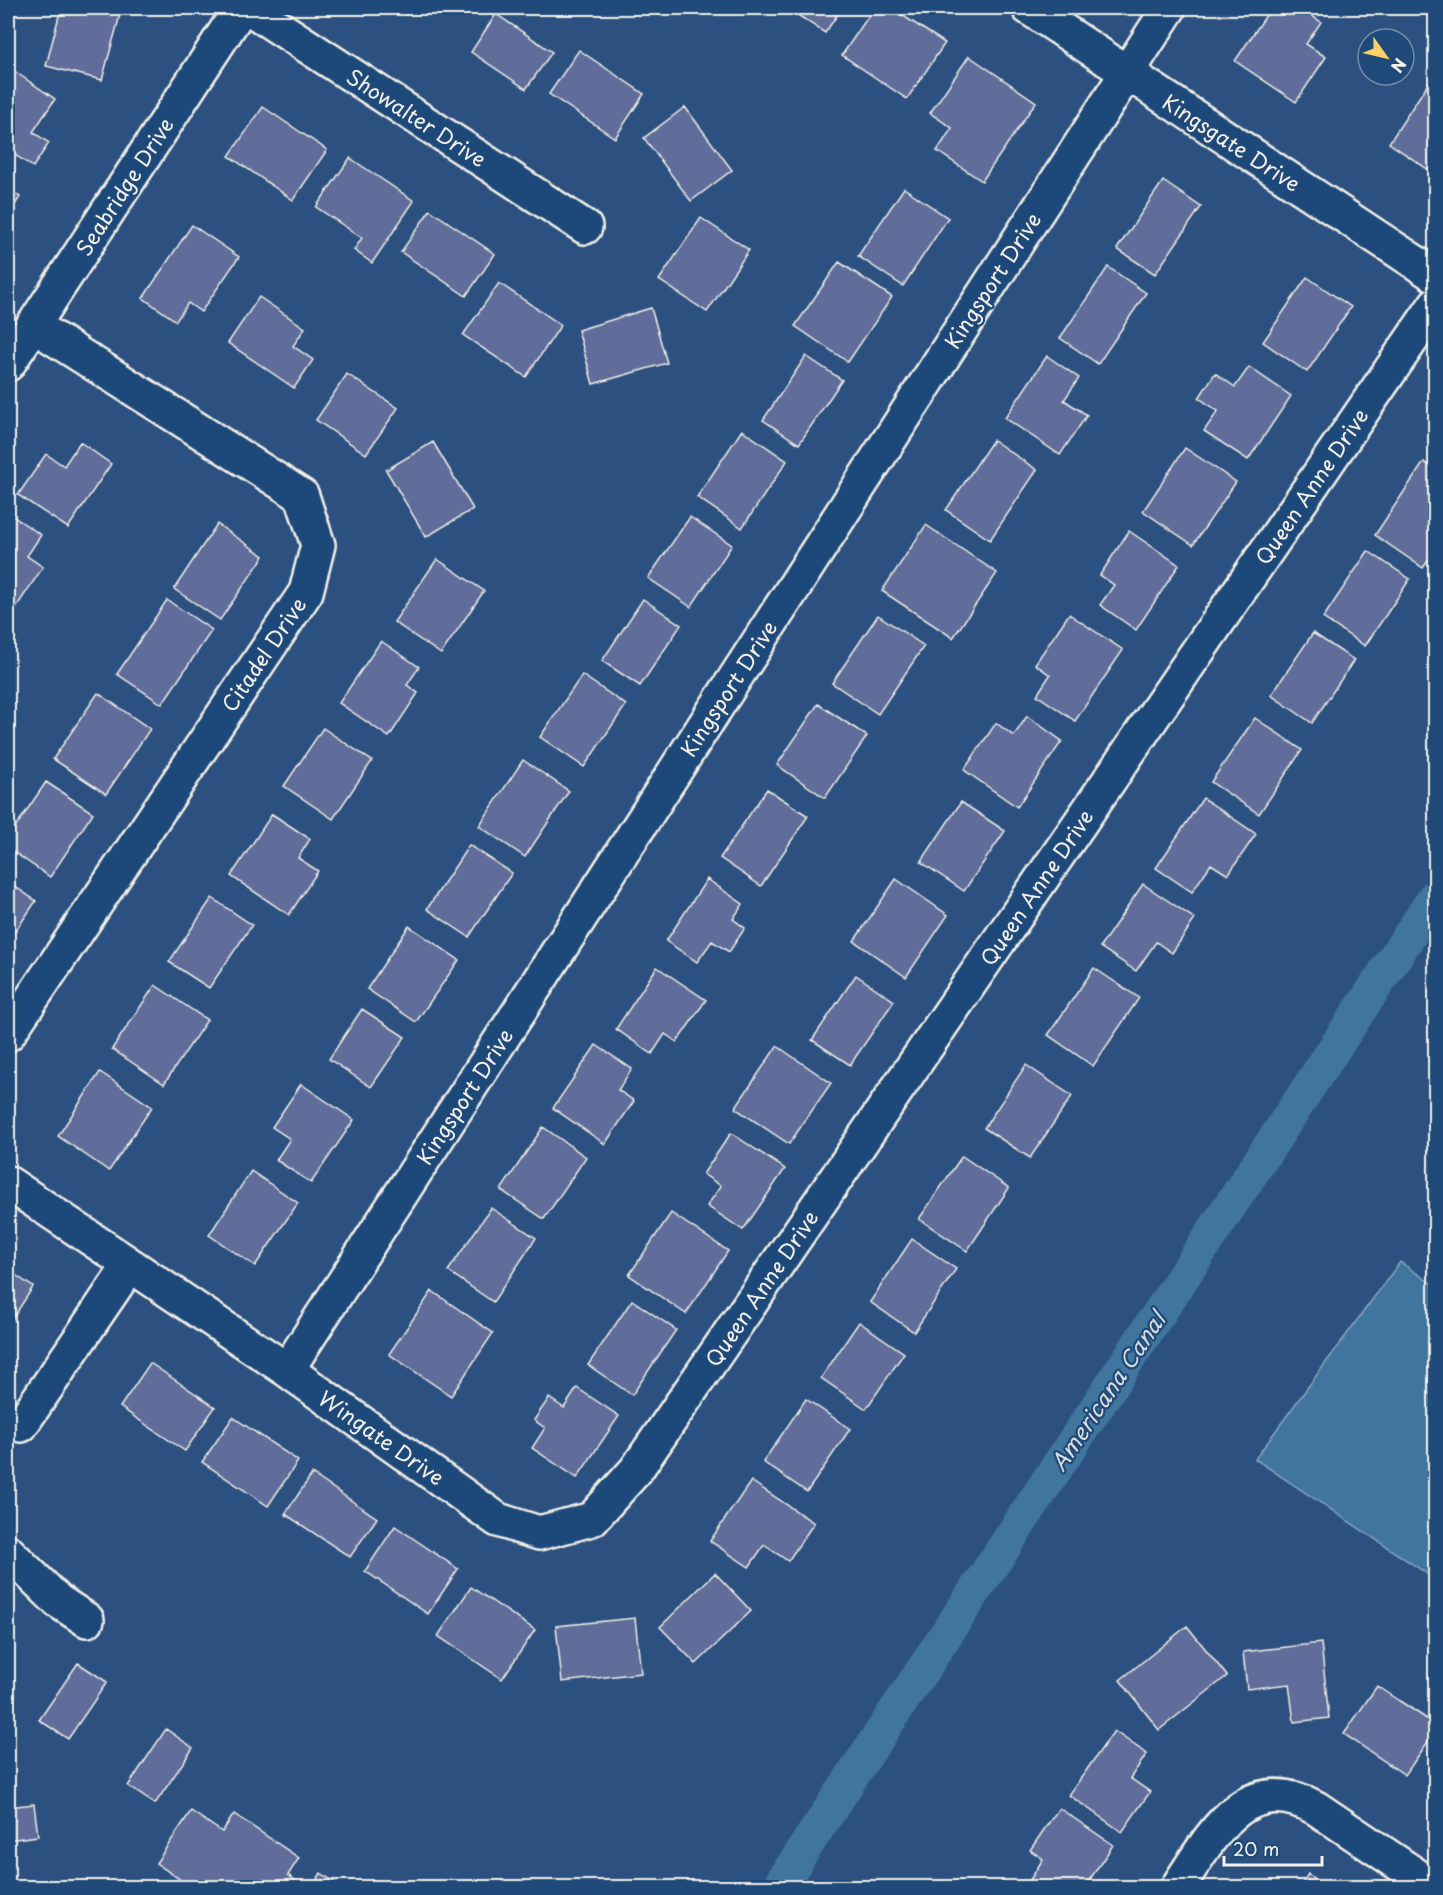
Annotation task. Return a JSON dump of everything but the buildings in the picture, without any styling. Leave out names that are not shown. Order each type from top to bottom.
[{"type":"street","name":"Seabridge Drive","points":[[8,364],[240,8]]},
{"type":"street","name":"Showalter Drive","points":[[249,8],[585,227]]},
{"type":"street","name":"Kingsgate Drive","points":[[1029,8],[1436,276]]},
{"type":"street","name":"Kingsport Drive","points":[[287,1370],[1169,8]]},
{"type":"street","name":"Queen Anne Drive","points":[[636,1470],[1436,304]]},
{"type":"street","name":"Citadel Drive","points":[[8,1034],[306,592],[318,545],[302,496],[33,325]]},
{"type":"street","points":[[8,1182],[130,1265],[21,1425]]},
{"type":"street","name":"Wingate Drive","points":[[130,1265],[287,1370],[498,1520],[539,1533],[592,1519],[636,1470]]},
{"type":"street","points":[[8,1552],[58,1601],[87,1620]]},
{"type":"street","points":[[1177,1887],[1219,1826],[1238,1809],[1259,1798],[1275,1796],[1303,1801],[1435,1887]]},
{"type":"water","points":[[1400,1262],[1435,1286],[1435,1579],[1255,1459]]},
{"type":"waterway","name":"Americana Canal","points":[[778,1888],[1436,895]]}]
